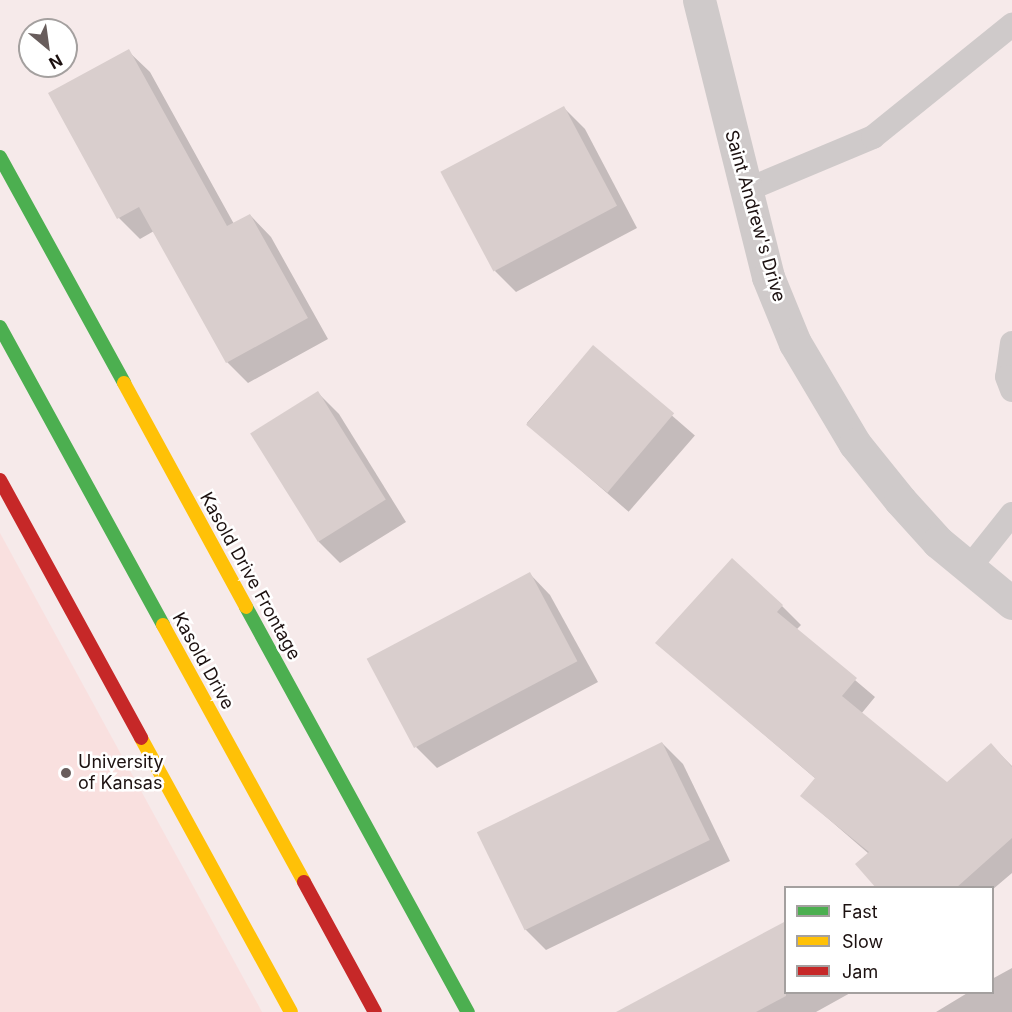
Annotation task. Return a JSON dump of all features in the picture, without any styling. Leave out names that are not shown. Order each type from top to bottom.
[{"type":"main road","name":"Kasold Drive Frontage","points":[[0,157],[468,1012]]},
{"type":"main road","name":"Kasold Drive","points":[[0,327],[375,1012]]},
{"type":"main road","points":[[0,480],[291,1012]]},
{"type":"street","name":"Saint Andrew's Drive","points":[[699,0],[744,191],[768,277],[822,394],[900,500],[969,568],[1012,603]]},
{"type":"lane","points":[[744,191],[873,137],[1012,25]]},
{"type":"lane","points":[[1012,344],[1007,377],[1012,390]]},
{"type":"lane","points":[[969,568],[1012,514]]},
{"type":"shaded area","name":"University of Kansas","points":[[0,533],[262,1012],[0,1012]]},
{"type":"building","points":[[129,49],[227,226],[250,214],[308,318],[226,363],[139,207],[117,219],[48,93]]},
{"type":"building","points":[[564,106],[617,206],[493,271],[440,172]]},
{"type":"building","points":[[593,345],[674,413],[607,493],[526,425]]},
{"type":"building","points":[[318,391],[386,500],[318,542],[250,433]]},
{"type":"building","points":[[732,558],[783,605],[777,612],[857,678],[842,696],[947,782],[991,743],[1012,767],[1012,838],[958,886],[874,886],[855,864],[869,852],[800,796],[815,778],[655,643]]},
{"type":"building","points":[[530,572],[577,661],[414,748],[367,659]]},
{"type":"building","points":[[662,742],[710,840],[525,930],[477,832]]},
{"type":"building","points":[[784,922],[784,994],[786,996],[756,1012],[616,1012]]},
{"type":"traffic: fast","points":[[0,157],[124,383]]},
{"type":"traffic: fast","points":[[0,327],[163,625]]},
{"type":"traffic: fast","points":[[246,607],[468,1012]]},
{"type":"traffic: slow","points":[[124,383],[246,607]]},
{"type":"traffic: slow","points":[[163,625],[304,882]]},
{"type":"traffic: slow","points":[[141,738],[291,1012]]},
{"type":"traffic: jam","points":[[0,480],[141,738]]},
{"type":"traffic: jam","points":[[304,882],[375,1012]]},
{"type":"place","name":"University of Kansas","points":[[66,773]]}]
